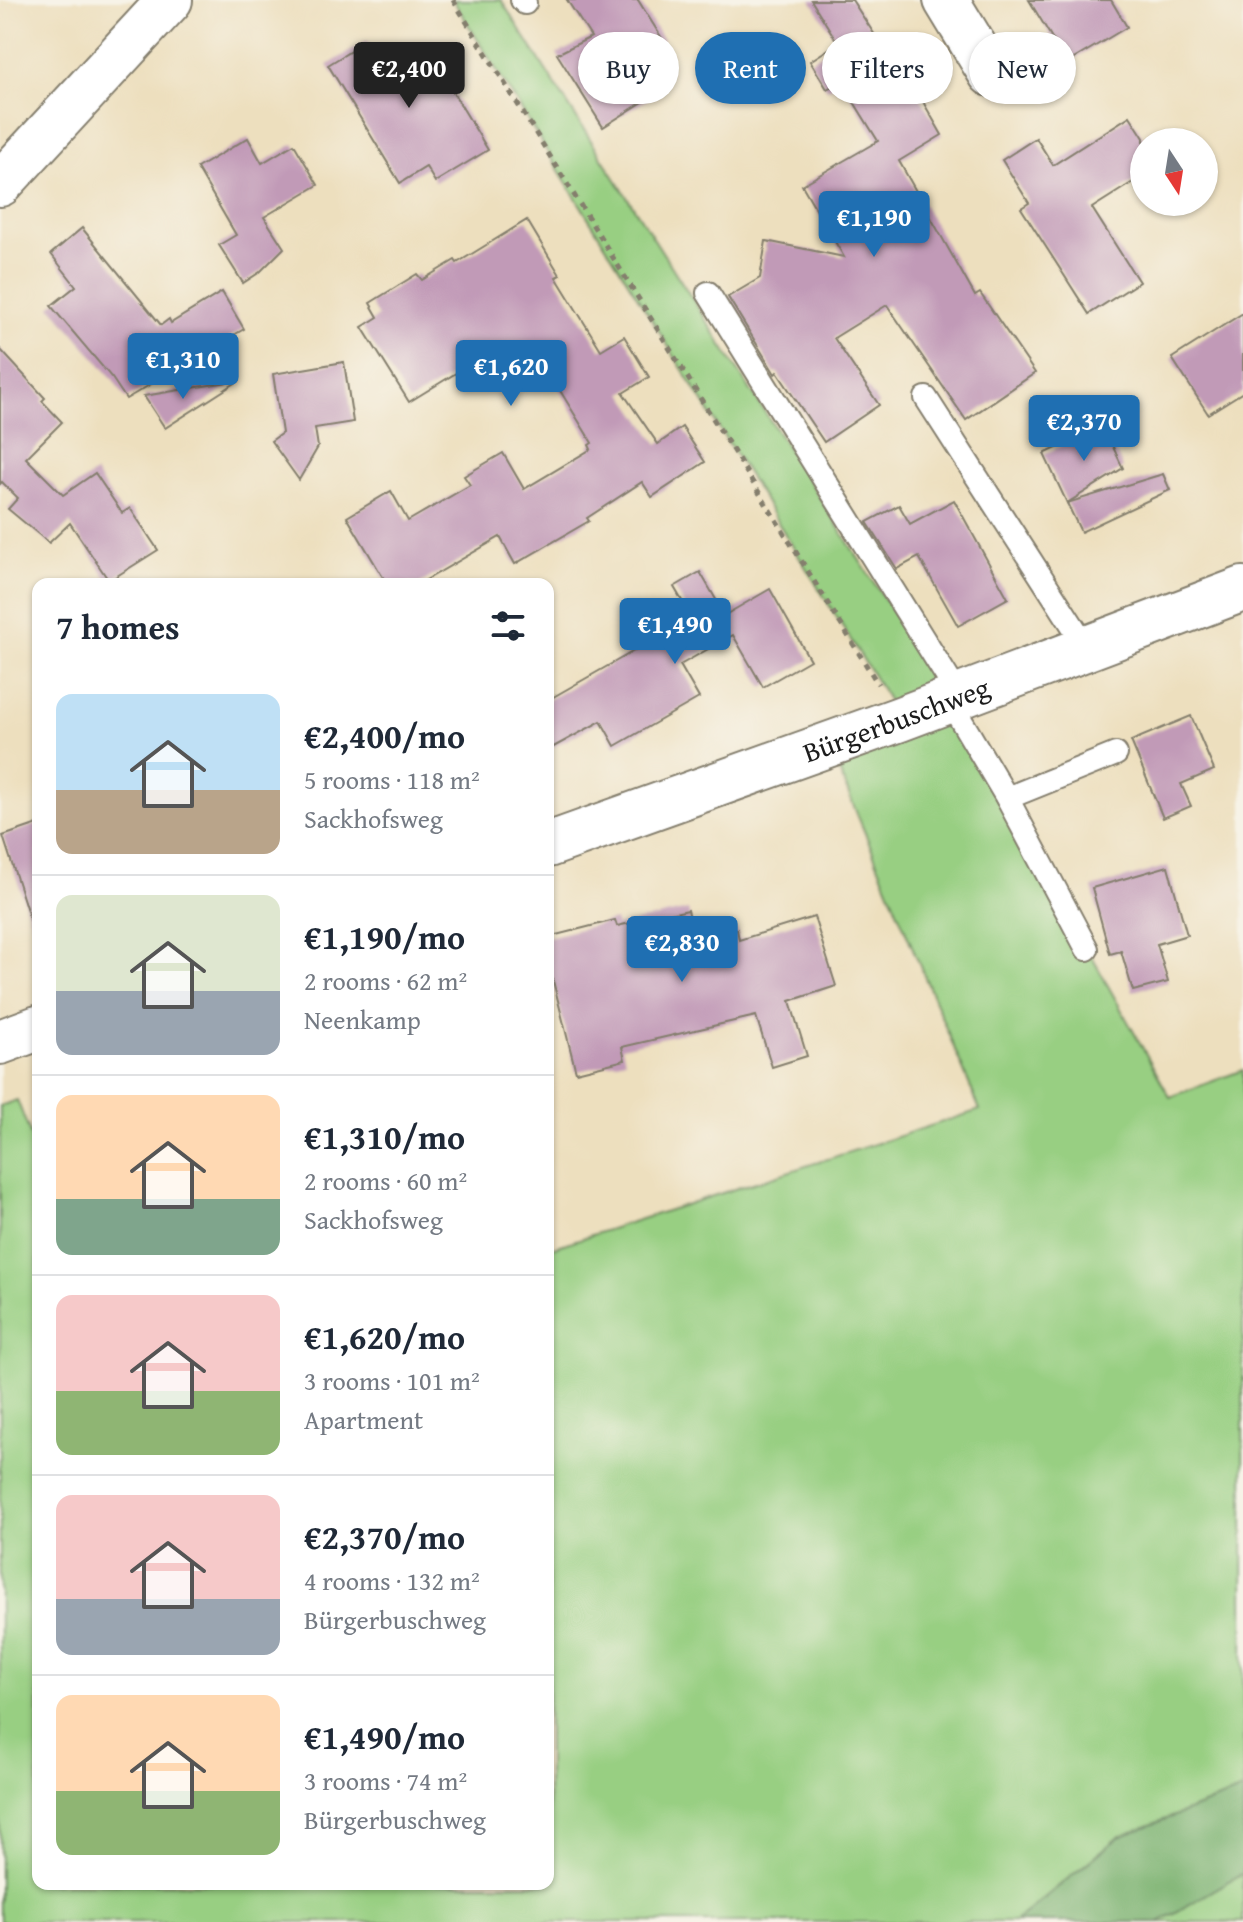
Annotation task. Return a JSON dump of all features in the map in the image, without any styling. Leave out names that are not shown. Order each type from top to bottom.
[{"type":"street","points":[[0,184],[170,0]]},
{"type":"street","points":[[946,0],[969,38]]},
{"type":"street","name":"Bürgerbuschweg","points":[[554,843],[900,719],[1243,589]]},
{"type":"street","points":[[0,1042],[32,1030]]},
{"type":"lane","points":[[708,293],[954,698],[1087,949]]},
{"type":"lane","points":[[926,398],[1087,648]]},
{"type":"lane","points":[[1007,798],[1116,754]]},
{"type":"path","points":[[453,0],[900,719]]},
{"type":"green space","points":[[453,0],[501,0],[949,700],[900,719]]},
{"type":"green space","points":[[951,704],[1170,1097],[1243,1070],[1243,1790],[1119,1837],[1015,1922],[0,1922],[0,1106],[17,1100],[32,1139],[32,1890],[554,1890],[554,1247],[980,1110],[828,744]]},
{"type":"green space","points":[[1243,1790],[1243,1873],[1159,1922],[1015,1922],[1119,1837]]},
{"type":"green space","points":[[1243,1873],[1243,1922],[1159,1922]]},
{"type":"building","points":[[567,0],[638,0],[658,32],[588,32]]},
{"type":"building","points":[[811,0],[852,0],[873,32],[831,32]]},
{"type":"building","points":[[1029,0],[1111,0],[1127,27],[1076,58],[1076,32],[1048,32]]},
{"type":"building","points":[[367,41],[378,59],[400,46],[405,54],[428,41],[457,89],[453,92],[488,150],[435,182],[426,167],[400,183],[328,65]]},
{"type":"building","points":[[578,44],[578,87],[557,54]]},
{"type":"building","points":[[822,53],[822,81],[810,61]]},
{"type":"building","points":[[589,104],[640,104],[603,127]]},
{"type":"building","points":[[855,104],[924,104],[942,135],[899,161],[975,296],[980,293],[1035,373],[966,420],[887,305],[834,338],[879,405],[824,442],[777,372],[775,374],[728,297],[760,278],[766,241],[844,257],[802,185],[878,141]]},
{"type":"building","points":[[1130,116],[1138,128],[1130,128],[1130,184],[1092,208],[1139,282],[1089,314],[1021,208],[1029,203],[1002,160],[1036,138],[1053,165]]},
{"type":"building","points":[[248,138],[262,163],[294,144],[318,185],[264,217],[284,248],[260,272],[243,283],[219,245],[236,235],[197,168]]},
{"type":"building","points":[[527,220],[560,275],[556,277],[601,350],[624,336],[649,377],[623,393],[658,444],[682,427],[705,462],[652,497],[642,482],[587,518],[589,521],[515,564],[500,537],[429,578],[383,578],[347,517],[391,491],[408,521],[470,485],[464,476],[503,453],[524,489],[591,449],[589,445],[592,443],[550,374],[525,389],[500,346],[409,402],[362,327],[378,317],[370,303],[417,274],[422,280],[455,260],[457,263]]},
{"type":"building","points":[[82,228],[161,325],[169,319],[171,323],[222,292],[244,329],[126,399],[51,306],[76,286],[51,254]]},
{"type":"building","points":[[1243,313],[1243,392],[1208,414],[1172,358]]},
{"type":"building","points":[[0,349],[45,398],[42,401],[62,422],[26,458],[63,495],[95,473],[122,513],[130,508],[158,550],[114,578],[107,578],[70,523],[49,543],[8,509],[18,498],[2,482],[0,484]]},
{"type":"building","points":[[344,362],[353,422],[315,428],[318,447],[299,480],[271,441],[282,433],[273,374]]},
{"type":"building","points":[[240,380],[165,428],[144,396]]},
{"type":"building","points":[[1103,426],[1123,468],[1067,503],[1044,454]]},
{"type":"building","points":[[1163,474],[1170,490],[1081,532],[1067,503]]},
{"type":"building","points":[[954,500],[1008,598],[958,626],[919,557],[897,569],[867,522],[899,505],[910,524]]},
{"type":"building","points":[[700,572],[725,615],[770,589],[810,660],[763,687],[733,635],[680,665],[699,698],[615,746],[601,721],[554,747],[554,697],[692,618],[674,587]]},
{"type":"building","points":[[1191,716],[1214,770],[1181,784],[1191,806],[1163,818],[1131,741]]},
{"type":"building","points":[[32,826],[32,926],[3,836]]},
{"type":"building","points":[[1168,866],[1187,935],[1157,944],[1168,982],[1133,991],[1121,951],[1110,954],[1092,888]]},
{"type":"building","points":[[688,910],[695,939],[737,929],[739,940],[814,917],[836,986],[790,1001],[807,1056],[772,1067],[756,1016],[622,1047],[625,1060],[576,1072],[554,985],[554,935],[615,920],[617,926]]}]
